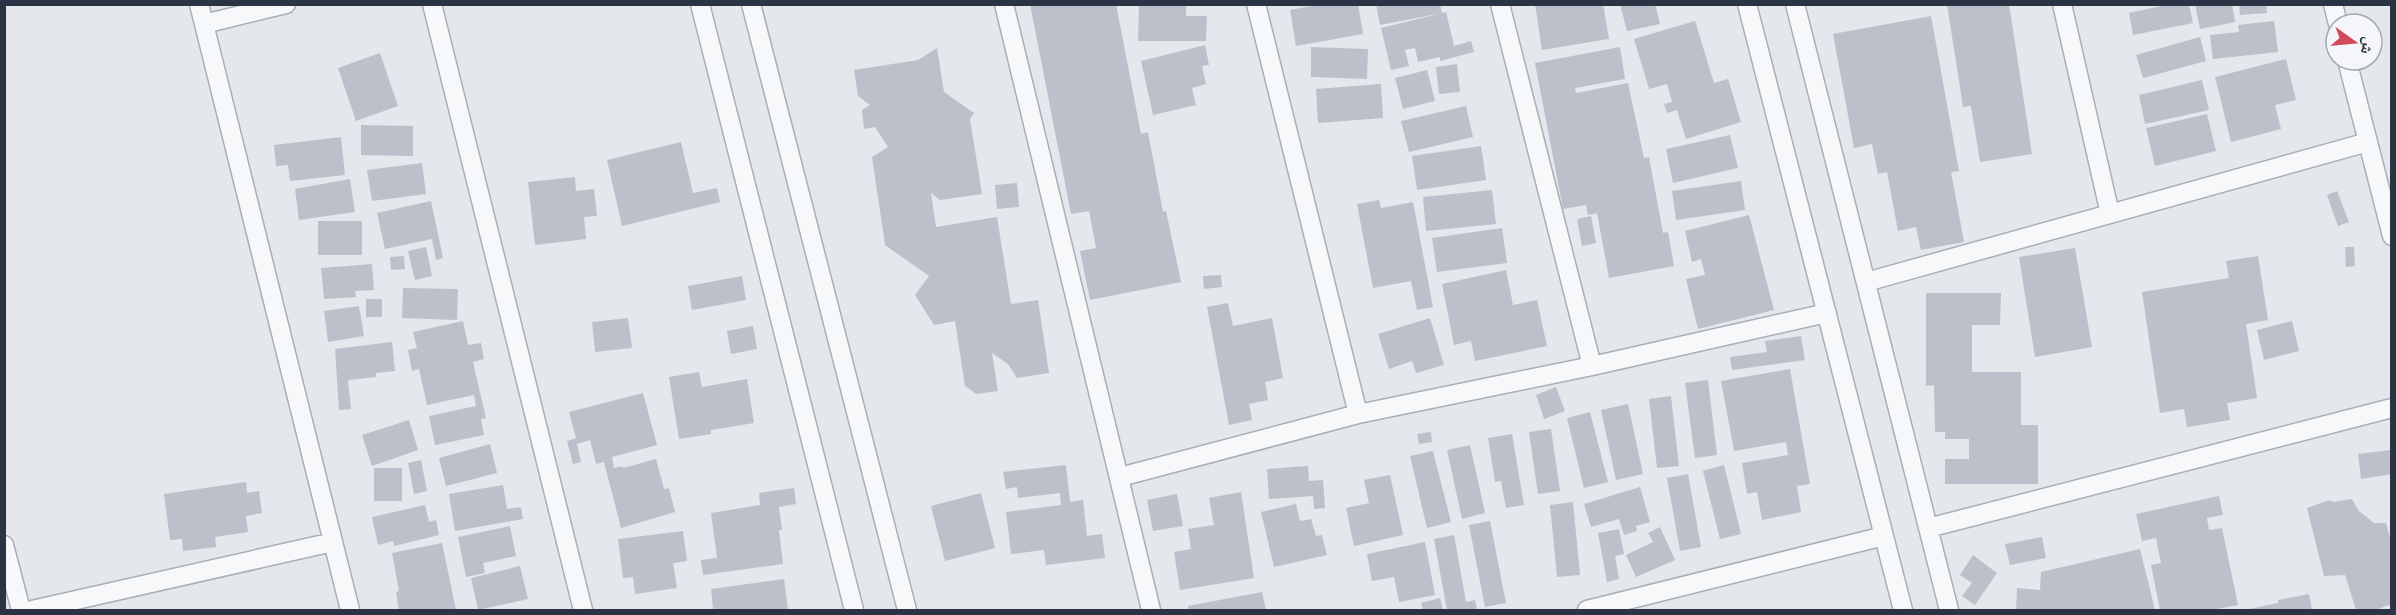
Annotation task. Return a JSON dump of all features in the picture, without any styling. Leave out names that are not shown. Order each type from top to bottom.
[{"type":"street","points":[[199,4],[350,610]]},
{"type":"street","points":[[204,24],[286,4]]},
{"type":"street","points":[[432,4],[583,610]]},
{"type":"street","points":[[700,4],[854,610]]},
{"type":"street","points":[[751,4],[907,610]]},
{"type":"street","points":[[1004,4],[1151,610]]},
{"type":"street","points":[[1256,4],[1358,414]]},
{"type":"street","points":[[1500,4],[1592,366]]},
{"type":"street","points":[[1747,4],[1903,610]]},
{"type":"street","points":[[1795,4],[1949,610]]},
{"type":"street","points":[[2062,4],[2110,214]]},
{"type":"street","points":[[2350,72],[2391,236]]},
{"type":"street","points":[[1866,282],[2368,142]]},
{"type":"street","points":[[1120,477],[1358,414],[1592,366],[1827,313]]},
{"type":"street","points":[[1928,528],[2391,408]]},
{"type":"street","points":[[1587,610],[1884,536]]},
{"type":"street","points":[[32,610],[333,542]]},
{"type":"street","points":[[4,544],[21,610]]},
{"type":"building","points":[[1030,4],[1116,4],[1141,134],[1148,132],[1163,212],[1166,211],[1181,282],[1090,300],[1080,251],[1096,248],[1089,211],[1071,214]]},
{"type":"building","points":[[1139,4],[1186,4],[1186,16],[1207,16],[1206,41],[1138,41]]},
{"type":"building","points":[[1322,4],[1358,4],[1363,34],[1296,46],[1290,10]]},
{"type":"building","points":[[1376,4],[1440,4],[1442,13],[1380,25]]},
{"type":"building","points":[[1535,4],[1603,4],[1609,39],[1542,50]]},
{"type":"building","points":[[1620,4],[1655,4],[1660,24],[1627,31]]},
{"type":"building","points":[[1947,4],[2009,4],[2032,154],[1980,162],[1971,106],[1963,107]]},
{"type":"building","points":[[2171,4],[2189,4],[2193,23],[2133,35],[2129,13]]},
{"type":"building","points":[[2195,4],[2232,4],[2235,22],[2200,29]]},
{"type":"building","points":[[2239,4],[2266,4],[2267,13],[2240,15]]},
{"type":"building","points":[[1446,12],[1454,46],[1471,41],[1474,52],[1440,61],[1440,57],[1418,62],[1415,48],[1405,50],[1409,66],[1391,70],[1381,28]]},
{"type":"building","points":[[1931,16],[1959,171],[1951,172],[1964,242],[1921,250],[1916,227],[1898,231],[1887,172],[1878,174],[1872,144],[1854,148],[1833,34]]},
{"type":"building","points":[[1695,21],[1714,83],[1728,79],[1741,122],[1686,139],[1677,110],[1667,113],[1664,104],[1672,102],[1667,84],[1649,89],[1634,39]]},
{"type":"building","points":[[2274,21],[2278,52],[2213,59],[2210,35],[2239,32],[2238,25]]},
{"type":"building","points":[[2200,37],[2206,61],[2143,78],[2136,55]]},
{"type":"building","points":[[1205,45],[1209,65],[1202,66],[1206,84],[1192,88],[1196,105],[1153,115],[1141,61]]},
{"type":"building","points":[[1311,47],[1368,49],[1367,79],[1311,77]]},
{"type":"building","points":[[1620,47],[1625,79],[1575,88],[1576,93],[1628,83],[1644,158],[1649,157],[1663,233],[1668,232],[1674,266],[1609,278],[1597,213],[1588,215],[1586,205],[1563,209],[1535,63]]},
{"type":"building","points":[[937,48],[944,92],[974,113],[970,119],[982,194],[940,200],[931,193],[936,227],[997,217],[1011,304],[1038,300],[1049,373],[1017,378],[1008,364],[992,353],[998,391],[976,394],[965,386],[955,321],[934,325],[915,295],[929,276],[885,245],[872,157],[888,147],[875,127],[864,129],[862,110],[870,105],[858,96],[854,70],[918,60]]},
{"type":"building","points":[[380,53],[398,106],[356,121],[338,68]]},
{"type":"building","points":[[2286,59],[2296,100],[2275,105],[2281,129],[2231,142],[2215,77]]},
{"type":"building","points":[[1457,64],[1460,92],[1439,94],[1436,67]]},
{"type":"building","points":[[1427,70],[1435,101],[1403,109],[1395,78]]},
{"type":"building","points":[[2202,80],[2209,110],[2145,124],[2139,95]]},
{"type":"building","points":[[1381,84],[1383,118],[1318,123],[1316,89]]},
{"type":"building","points":[[1466,106],[1473,137],[1409,152],[1401,121]]},
{"type":"building","points":[[2207,114],[2216,151],[2155,166],[2146,128]]},
{"type":"building","points":[[361,125],[413,126],[413,156],[361,155]]},
{"type":"building","points":[[1730,135],[1738,168],[1673,183],[1666,149]]},
{"type":"building","points":[[341,137],[345,175],[290,181],[288,165],[276,166],[274,145]]},
{"type":"building","points":[[681,142],[693,193],[717,188],[720,202],[622,226],[607,160]]},
{"type":"building","points":[[1481,146],[1486,180],[1417,190],[1412,156]]},
{"type":"building","points":[[422,163],[426,194],[372,201],[367,170]]},
{"type":"building","points":[[575,177],[576,191],[594,189],[597,216],[584,217],[586,239],[535,245],[528,182]]},
{"type":"building","points":[[350,179],[355,212],[299,220],[295,189]]},
{"type":"building","points":[[1741,181],[1745,210],[1676,220],[1672,191]]},
{"type":"building","points":[[1017,183],[1019,207],[997,209],[995,185]]},
{"type":"building","points":[[1492,190],[1496,224],[1426,231],[1423,197]]},
{"type":"building","points":[[2337,191],[2349,222],[2338,226],[2327,195]]},
{"type":"building","points":[[1379,200],[1381,208],[1413,202],[1433,307],[1417,310],[1411,281],[1373,288],[1357,204]]},
{"type":"building","points":[[431,201],[443,258],[436,260],[432,239],[385,249],[377,213]]},
{"type":"building","points":[[1749,215],[1774,310],[1698,329],[1686,279],[1705,275],[1701,259],[1692,262],[1685,231]]},
{"type":"building","points":[[1591,216],[1596,243],[1582,246],[1577,219]]},
{"type":"building","points":[[318,221],[362,221],[362,255],[318,255]]},
{"type":"building","points":[[1502,228],[1507,263],[1437,272],[1432,238]]},
{"type":"building","points":[[426,247],[432,276],[415,280],[408,251]]},
{"type":"building","points":[[2345,247],[2354,247],[2355,266],[2346,267]]},
{"type":"building","points":[[2075,248],[2092,347],[2035,357],[2019,257]]},
{"type":"building","points":[[404,256],[405,269],[391,270],[390,257]]},
{"type":"building","points":[[2258,256],[2268,320],[2246,324],[2257,398],[2227,403],[2230,420],[2187,427],[2184,409],[2160,413],[2142,292],[2229,278],[2226,261]]},
{"type":"building","points":[[372,264],[374,290],[355,291],[356,297],[324,299],[321,268]]},
{"type":"building","points":[[1506,270],[1513,305],[1537,300],[1547,346],[1475,361],[1471,341],[1454,345],[1442,284]]},
{"type":"building","points":[[1221,275],[1222,287],[1204,289],[1203,276]]},
{"type":"building","points":[[742,276],[746,300],[692,310],[688,286]]},
{"type":"building","points":[[403,288],[458,289],[457,320],[402,318]]},
{"type":"building","points":[[1926,293],[2001,293],[2000,325],[1972,325],[1972,372],[2021,372],[2021,425],[2038,425],[2038,484],[1945,484],[1945,459],[1969,459],[1969,439],[1945,439],[1945,432],[1935,432],[1934,385],[1926,386]]},
{"type":"building","points":[[366,299],[382,299],[382,317],[366,317]]},
{"type":"building","points":[[1228,303],[1233,326],[1272,318],[1283,378],[1265,382],[1268,400],[1249,404],[1252,420],[1229,425],[1207,307]]},
{"type":"building","points":[[359,306],[364,336],[328,342],[324,311]]},
{"type":"building","points":[[628,318],[632,348],[595,352],[592,322]]},
{"type":"building","points":[[1430,318],[1444,365],[1416,373],[1412,361],[1389,369],[1378,334]]},
{"type":"building","points":[[463,321],[468,345],[481,343],[484,359],[473,362],[486,418],[481,419],[484,435],[435,445],[429,416],[476,406],[474,395],[427,405],[419,369],[412,371],[408,350],[417,348],[413,332]]},
{"type":"building","points":[[2292,321],[2299,351],[2264,360],[2257,330]]},
{"type":"building","points":[[753,326],[757,349],[731,354],[727,331]]},
{"type":"building","points":[[1801,336],[1805,360],[1732,370],[1730,357],[1767,352],[1765,341]]},
{"type":"building","points":[[392,342],[395,371],[376,373],[376,377],[348,380],[351,409],[339,410],[335,349]]},
{"type":"building","points":[[1790,369],[1810,484],[1797,486],[1801,512],[1762,520],[1757,492],[1747,494],[1742,463],[1788,455],[1786,442],[1734,451],[1721,381]]},
{"type":"building","points":[[699,372],[702,387],[747,379],[754,423],[711,430],[711,434],[679,439],[669,377]]},
{"type":"building","points":[[1708,380],[1717,455],[1695,458],[1685,383]]},
{"type":"building","points":[[1556,387],[1565,411],[1544,419],[1536,395]]},
{"type":"building","points":[[643,393],[657,445],[612,457],[614,468],[623,466],[623,468],[656,459],[664,489],[669,488],[675,512],[621,528],[604,462],[596,464],[590,440],[577,444],[581,462],[573,464],[567,441],[576,438],[569,412]]},
{"type":"building","points":[[1671,396],[1679,466],[1657,468],[1649,399]]},
{"type":"building","points":[[1628,404],[1643,474],[1616,480],[1601,410]]},
{"type":"building","points":[[1590,412],[1608,482],[1584,488],[1567,418]]},
{"type":"building","points":[[409,420],[418,450],[372,466],[362,435]]},
{"type":"building","points":[[1551,429],[1560,491],[1538,494],[1529,432]]},
{"type":"building","points":[[1431,432],[1432,442],[1419,444],[1417,434]]},
{"type":"building","points":[[1512,434],[1524,505],[1506,508],[1501,481],[1495,482],[1488,438]]},
{"type":"building","points":[[490,444],[497,473],[446,486],[439,458]]},
{"type":"building","points":[[1470,445],[1485,513],[1462,519],[1447,450]]},
{"type":"building","points":[[2390,450],[2392,474],[2361,479],[2358,454]]},
{"type":"building","points":[[1433,451],[1451,522],[1427,528],[1410,456]]},
{"type":"building","points":[[421,460],[427,491],[414,494],[408,463]]},
{"type":"building","points":[[1066,465],[1070,502],[1083,500],[1087,536],[1102,534],[1105,558],[1046,565],[1044,550],[1011,554],[1006,512],[1061,505],[1060,493],[1018,498],[1017,487],[1006,489],[1003,472]]},
{"type":"building","points":[[1724,465],[1741,534],[1720,539],[1703,471]]},
{"type":"building","points":[[1308,466],[1309,481],[1323,480],[1325,508],[1314,509],[1313,496],[1269,499],[1267,469]]},
{"type":"building","points":[[374,468],[402,468],[402,501],[374,501]]},
{"type":"building","points":[[1688,474],[1701,547],[1680,551],[1667,478]]},
{"type":"building","points":[[1390,475],[1403,535],[1354,546],[1346,508],[1369,503],[1364,480]]},
{"type":"building","points":[[246,482],[247,493],[259,491],[262,513],[246,516],[248,532],[215,537],[216,547],[183,551],[182,539],[170,540],[164,494]]},
{"type":"building","points":[[503,485],[507,509],[521,507],[523,519],[455,531],[449,494]]},
{"type":"building","points":[[1640,487],[1650,522],[1636,526],[1637,531],[1624,535],[1619,519],[1591,527],[1584,504]]},
{"type":"building","points":[[794,488],[796,504],[779,507],[783,564],[703,575],[701,560],[717,558],[711,513],[760,505],[759,493]]},
{"type":"building","points":[[1241,492],[1254,578],[1180,590],[1174,552],[1191,549],[1188,529],[1214,525],[1209,498]]},
{"type":"building","points":[[981,493],[995,548],[945,561],[931,506]]},
{"type":"building","points":[[1177,494],[1183,526],[1153,531],[1147,500]]},
{"type":"building","points":[[2219,496],[2223,515],[2207,518],[2209,530],[2222,528],[2238,605],[2212,610],[2160,610],[2151,565],[2161,563],[2156,538],[2142,541],[2136,514]]},
{"type":"building","points":[[2352,499],[2359,511],[2374,523],[2386,523],[2392,545],[2392,604],[2375,610],[2356,610],[2345,575],[2324,576],[2307,508],[2330,500],[2333,502]]},
{"type":"building","points":[[1573,502],[1580,575],[1557,577],[1550,505]]},
{"type":"building","points":[[1296,504],[1300,521],[1311,519],[1316,536],[1322,535],[1327,555],[1274,567],[1261,512]]},
{"type":"building","points":[[425,505],[429,522],[436,520],[439,535],[394,546],[393,541],[378,545],[372,517]]},
{"type":"building","points":[[1490,521],[1506,603],[1485,607],[1469,525]]},
{"type":"building","points":[[510,526],[516,556],[483,563],[485,573],[466,577],[458,537]]},
{"type":"building","points":[[1660,527],[1675,560],[1636,577],[1626,555],[1653,542],[1648,533]]},
{"type":"building","points":[[1619,529],[1624,554],[1615,556],[1619,579],[1607,582],[1598,533]]},
{"type":"building","points":[[683,531],[687,561],[673,563],[677,588],[635,594],[633,577],[623,578],[618,539]]},
{"type":"building","points":[[1454,535],[1466,602],[1475,600],[1477,610],[1447,610],[1434,539]]},
{"type":"building","points":[[2042,537],[2046,558],[2010,565],[2005,544]]},
{"type":"building","points":[[1425,542],[1435,595],[1399,602],[1394,577],[1372,581],[1367,554]]},
{"type":"building","points":[[442,543],[456,610],[399,610],[396,592],[399,591],[392,553]]},
{"type":"building","points":[[2140,549],[2155,610],[2016,610],[2017,588],[2040,590],[2041,572]]},
{"type":"building","points":[[1973,555],[1997,573],[1975,605],[1962,596],[1972,583],[1960,575]]},
{"type":"building","points":[[520,566],[528,599],[478,610],[471,578]]},
{"type":"building","points":[[784,579],[788,610],[713,610],[711,589]]},
{"type":"building","points":[[1262,592],[1266,610],[1189,610],[1188,606]]},
{"type":"building","points":[[2309,594],[2312,610],[2244,610],[2278,603],[2278,600]]},
{"type":"building","points":[[1440,598],[1443,610],[1423,610],[1421,603]]}]
